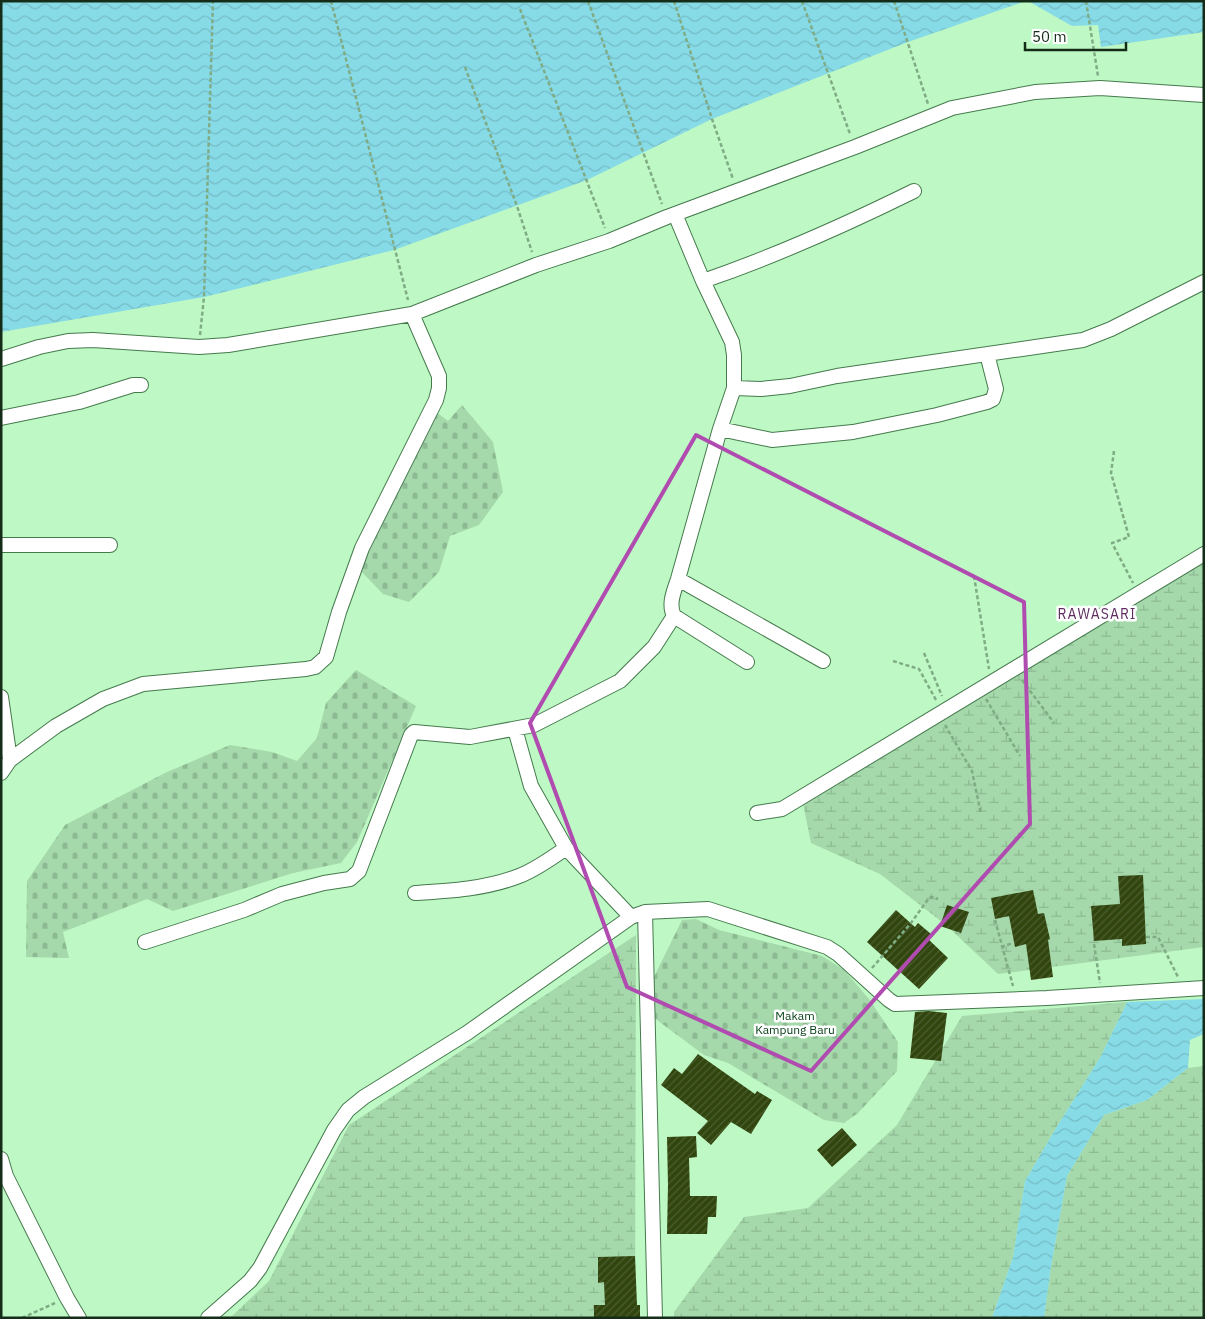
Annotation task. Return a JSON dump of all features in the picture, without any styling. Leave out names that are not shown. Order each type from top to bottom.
[{"type":"street","points":[[1,359],[39,347],[68,341],[93,340],[199,347],[228,345],[412,314],[536,265],[609,241],[952,108],[1035,92],[1100,88],[1204,95]]},
{"type":"street","points":[[703,282],[753,264],[844,225],[914,191]]},
{"type":"street","points":[[671,216],[732,342],[734,355],[734,388],[720,429],[671,604],[674,616],[747,662]]},
{"type":"street","points":[[734,388],[761,389],[790,386],[837,376],[1083,340],[1111,329],[1204,282]]},
{"type":"street","points":[[1,772],[10,760],[56,726],[103,699],[143,684],[306,669],[315,667],[326,657],[339,612],[362,548],[436,400],[439,376],[412,314]]},
{"type":"street","points":[[720,429],[772,440],[853,432],[937,415],[987,402],[993,399],[996,389],[987,354]]},
{"type":"street","points":[[1,418],[79,402],[133,385],[141,385]]},
{"type":"street","points":[[1,545],[110,545]]},
{"type":"street","points":[[757,813],[782,809],[1204,554]]},
{"type":"street","points":[[678,579],[824,661]]},
{"type":"street","points":[[145,942],[244,910],[282,894],[324,883],[350,879],[359,871],[411,735],[414,732],[470,737],[534,725],[620,681],[654,647],[674,616]]},
{"type":"street","points":[[1,698],[10,760]]},
{"type":"street","points":[[515,729],[531,786],[566,848],[631,917]]},
{"type":"street","points":[[415,893],[455,890],[520,876],[566,848]]},
{"type":"street","points":[[208,1318],[250,1281],[260,1268],[334,1130],[348,1110],[364,1096],[467,1033],[631,917],[645,912],[708,909],[827,947],[838,954],[863,978],[895,1004],[1017,1000],[1204,988]]},
{"type":"street","points":[[645,912],[655,1318]]},
{"type":"street","points":[[1,1159],[6,1176],[67,1298],[79,1318]]},
{"type":"path","points":[[199,347],[204,297],[213,1]]},
{"type":"path","points":[[331,1],[412,314]]},
{"type":"path","points":[[588,1],[671,216]]},
{"type":"path","points":[[674,1],[737,190]]},
{"type":"path","points":[[802,1],[855,147]]},
{"type":"path","points":[[894,1],[932,115]]},
{"type":"path","points":[[1086,1],[1100,88]]},
{"type":"path","points":[[520,9],[609,241]]},
{"type":"path","points":[[465,67],[517,206],[536,265]]},
{"type":"path","points":[[1114,451],[1111,473],[1129,537],[1112,543],[1138,593]]},
{"type":"path","points":[[974,576],[986,686],[1020,756]]},
{"type":"path","points":[[924,653],[943,712]]},
{"type":"path","points":[[893,662],[919,668],[972,771],[981,814]]},
{"type":"path","points":[[1014,669],[1054,723]]},
{"type":"path","points":[[863,978],[911,923],[928,898],[932,897],[938,900]]},
{"type":"path","points":[[994,920],[1017,1000]]},
{"type":"path","points":[[1146,938],[1158,937],[1185,989]]},
{"type":"path","points":[[1001,946],[1013,944]]},
{"type":"path","points":[[1094,944],[1102,994]]},
{"type":"path","points":[[22,1318],[67,1298]]},
{"type":"highlighted area","points":[[696,435],[1024,602],[1030,824],[811,1071],[627,987],[530,723]]},
{"type":"green space","points":[[462,405],[493,442],[503,492],[479,525],[450,536],[439,572],[409,602],[383,594],[359,569],[435,411],[448,421]]},
{"type":"green space","points":[[1204,545],[1204,947],[998,974],[946,925],[880,874],[811,843],[801,794]]},
{"type":"green space","points":[[356,670],[416,706],[357,842],[341,863],[293,873],[173,911],[147,899],[63,932],[69,958],[26,957],[27,881],[65,825],[165,773],[230,745],[272,752],[297,761],[317,738],[326,703]]},
{"type":"green space","name":"Makam Kampung Baru","points":[[696,919],[719,930],[822,956],[844,970],[869,999],[898,1042],[897,1071],[858,1113],[844,1123],[824,1120],[728,1063],[704,1055],[653,1017],[654,977],[682,920]]},
{"type":"green space","points":[[636,935],[635,1318],[230,1318],[269,1281],[349,1125]]},
{"type":"green space","points":[[1127,1002],[1101,1056],[1025,1181],[1013,1257],[992,1318],[674,1318],[674,1312],[744,1217],[808,1208],[897,1125],[962,1016]]},
{"type":"green space","points":[[1204,1066],[1204,1318],[1044,1318],[1067,1176],[1104,1115],[1147,1100],[1188,1068]]},
{"type":"water","points":[[1,1],[1026,1],[908,42],[712,119],[587,180],[394,250],[204,297],[1,332]]},
{"type":"water","points":[[1028,1],[1204,1],[1204,32],[1101,47],[1098,25],[1072,26]]},
{"type":"water","points":[[1204,999],[1204,1034],[1190,1040],[1188,1068],[1147,1100],[1104,1115],[1067,1176],[1044,1318],[992,1318],[1013,1257],[1025,1181],[1101,1056],[1127,1002]]},
{"type":"building","points":[[1143,875],[1146,944],[1122,946],[1122,939],[1094,941],[1091,906],[1120,904],[1118,876]]},
{"type":"building","points":[[1033,890],[1038,914],[1044,913],[1050,939],[1048,940],[1053,977],[1031,980],[1026,944],[1015,947],[1009,916],[995,919],[991,898]]},
{"type":"building","points":[[947,905],[969,912],[961,933],[940,926]]},
{"type":"building","points":[[896,910],[915,927],[918,923],[931,934],[927,938],[948,958],[919,989],[867,942]]},
{"type":"building","points":[[915,1012],[947,1013],[941,1061],[910,1058]]},
{"type":"building","points":[[698,1054],[755,1094],[757,1091],[772,1100],[751,1134],[731,1122],[711,1145],[697,1133],[708,1121],[661,1085],[674,1068],[682,1074]]},
{"type":"building","points":[[842,1128],[857,1145],[832,1167],[817,1150]]},
{"type":"building","points":[[696,1136],[697,1157],[689,1158],[690,1196],[717,1196],[716,1217],[708,1217],[707,1234],[667,1234],[667,1137]]},
{"type":"building","points":[[635,1256],[637,1305],[640,1305],[640,1318],[594,1318],[594,1305],[605,1305],[604,1282],[598,1283],[598,1257]]},
{"type":"district","name":"RAWASARI","points":[[1097,614]]}]
